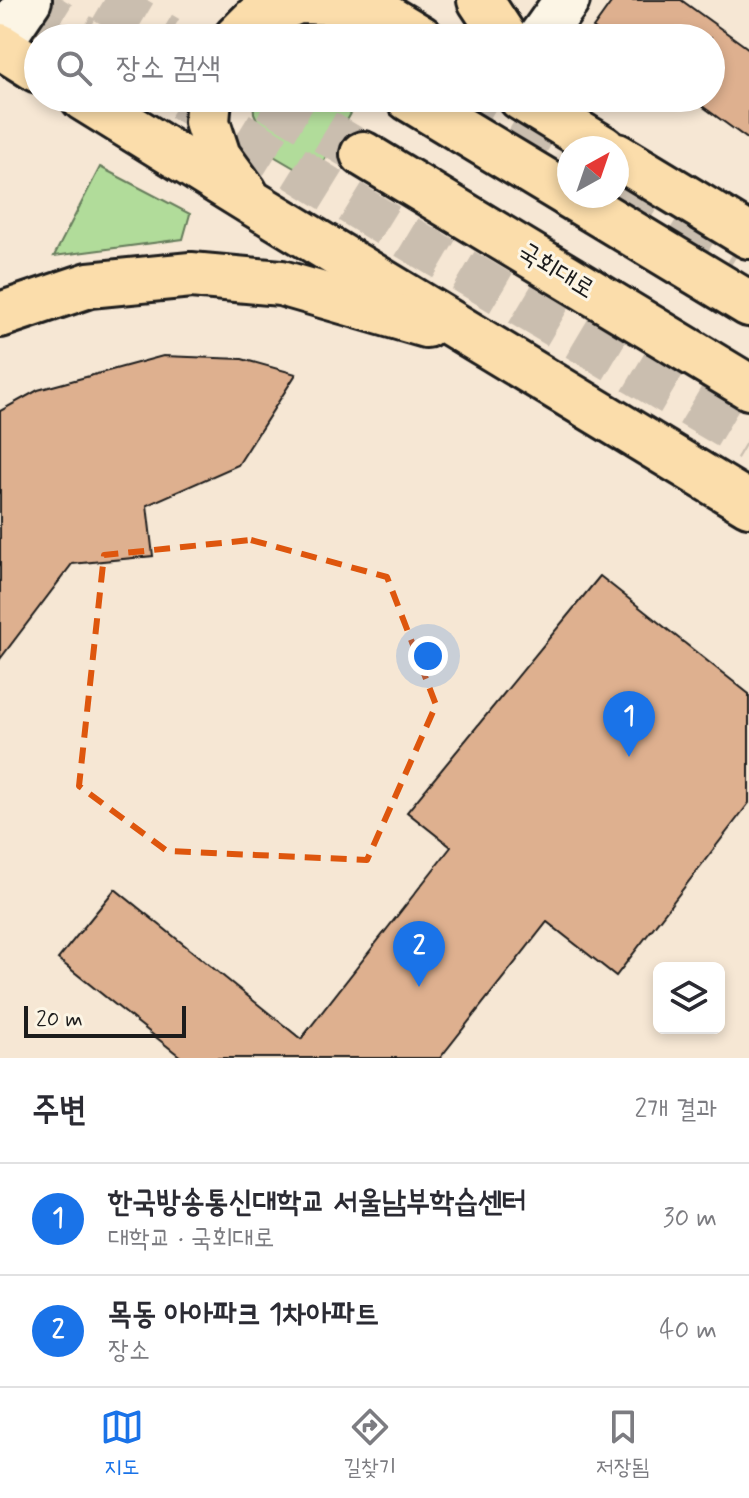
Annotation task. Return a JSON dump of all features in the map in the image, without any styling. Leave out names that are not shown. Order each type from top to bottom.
[{"type":"main road","points":[[24,60],[0,44],[29,0]]},
{"type":"main road","points":[[480,0],[496,24]]},
{"type":"main road","points":[[550,24],[567,0]]},
{"type":"main road","points":[[250,24],[298,1],[360,1],[398,24]]},
{"type":"main road","points":[[106,112],[749,504]]},
{"type":"main road","points":[[208,112],[207,122],[218,156],[251,202]]},
{"type":"main road","points":[[431,112],[557,188]]},
{"type":"main road","points":[[556,112],[587,136]]},
{"type":"main road","name":"국회대로","points":[[363,154],[749,387]]},
{"type":"main road","points":[[629,163],[749,236]]},
{"type":"main road","points":[[590,208],[749,304]]},
{"type":"main road","points":[[0,315],[89,285],[191,275],[281,283],[483,342]]},
{"type":"highlighted area","points":[[251,540],[387,577],[436,705],[367,860],[167,851],[79,786],[104,555]]},
{"type":"green space","points":[[352,112],[313,179],[272,155],[254,113]]},
{"type":"green space","points":[[100,167],[190,214],[183,239],[54,256]]},
{"type":"building","points":[[613,0],[681,0],[714,24],[596,24]]},
{"type":"building","points":[[725,32],[749,49],[749,140],[710,112],[725,112]]},
{"type":"building","points":[[163,356],[242,359],[296,374],[238,465],[147,505],[153,556],[72,564],[0,659],[0,411],[38,390]]},
{"type":"building","points":[[600,576],[749,694],[749,803],[616,976],[547,922],[440,1058],[182,1058],[58,959],[115,889],[301,1039],[451,847],[407,812]]},
{"type":"tunnel","points":[[23,0],[62,24]]},
{"type":"tunnel","points":[[104,0],[144,24]]},
{"type":"tunnel","points":[[244,0],[284,24]]},
{"type":"tunnel","points":[[290,0],[329,24]]},
{"type":"tunnel","points":[[205,112],[395,230],[749,440]]},
{"type":"tunnel","points":[[292,112],[363,154]]},
{"type":"tunnel","points":[[474,112],[557,162]]},
{"type":"tunnel","points":[[629,206],[730,267]]},
{"type":"place","name":"한국방송통신대학교 서울남부학습센터","points":[[629,757]]},
{"type":"place","name":"목동 아아파크 1차아파트","points":[[419,987]]}]
